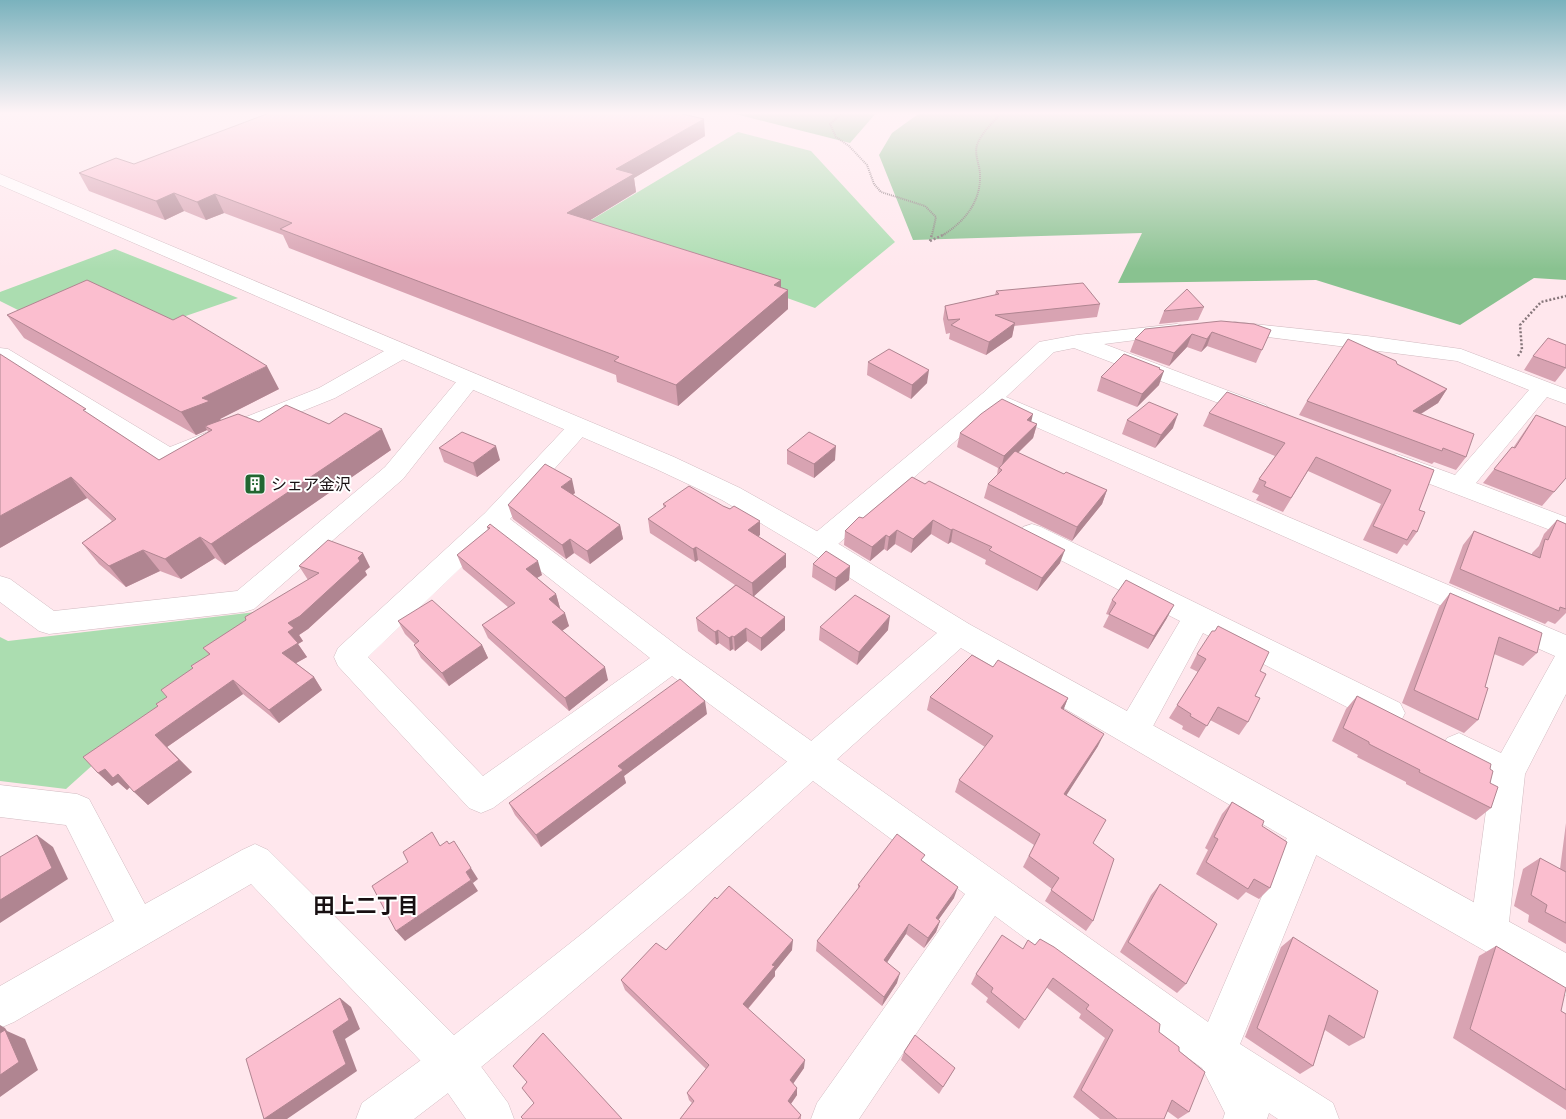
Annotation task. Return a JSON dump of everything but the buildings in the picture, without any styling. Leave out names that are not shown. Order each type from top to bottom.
[{"type":"street","points":[[0,179],[665,463],[731,494],[819,545],[959,632],[1308,831],[1566,975]]},
{"type":"street","points":[[819,545],[991,398],[1047,347],[1077,341],[1208,327],[1367,342],[1461,356],[1566,397]]},
{"type":"street","points":[[1077,341],[1282,419]]},
{"type":"street","points":[[0,354],[168,457],[327,393],[401,351]]},
{"type":"street","points":[[0,587],[48,623],[244,601],[394,473],[470,380]]},
{"type":"street","points":[[1460,486],[1543,388]]},
{"type":"street","points":[[991,398],[1566,648]]},
{"type":"street","points":[[579,427],[494,520],[349,657],[481,797],[672,659]]},
{"type":"street","points":[[1376,454],[1566,527]]},
{"type":"street","points":[[905,471],[932,484]]},
{"type":"street","points":[[494,520],[672,659],[990,891],[1216,1054],[1317,1119]]},
{"type":"street","points":[[1011,524],[1410,724]]},
{"type":"street","points":[[1133,732],[1197,617]]},
{"type":"street","points":[[378,1119],[452,1064],[620,929],[959,632]]},
{"type":"street","points":[[1490,931],[1508,772],[1566,664]]},
{"type":"street","points":[[1437,737],[1508,772]]},
{"type":"street","points":[[0,801],[77,810],[138,928]]},
{"type":"street","points":[[1216,1054],[1308,831]]},
{"type":"street","points":[[0,1008],[255,862],[452,1064],[492,1119]]},
{"type":"street","points":[[833,1119],[990,891]]},
{"type":"street","points":[[1216,1054],[1248,1111],[1245,1119]]},
{"type":"path","points":[[865,164],[874,184],[882,192],[925,206],[936,217],[930,241],[946,234],[968,214],[978,194],[980,173],[978,164]]},
{"type":"path","points":[[1506,373],[1522,350],[1520,325],[1541,302],[1566,296]]},
{"type":"green space","points":[[684,164],[823,164],[895,242],[815,308],[583,225]]},
{"type":"green space","points":[[883,164],[1566,164],[1566,280],[1534,278],[1460,325],[1316,280],[1118,283],[1142,233],[913,240]]},
{"type":"green space","points":[[115,249],[238,298],[174,320],[26,314],[0,301],[0,292]]},
{"type":"green space","points":[[264,611],[66,789],[0,781],[0,637],[8,641]]},
{"type":"place","name":"シェア金沢","points":[[255,484]]},
{"type":"district","name":"田上二丁目","points":[[366,906]]}]
